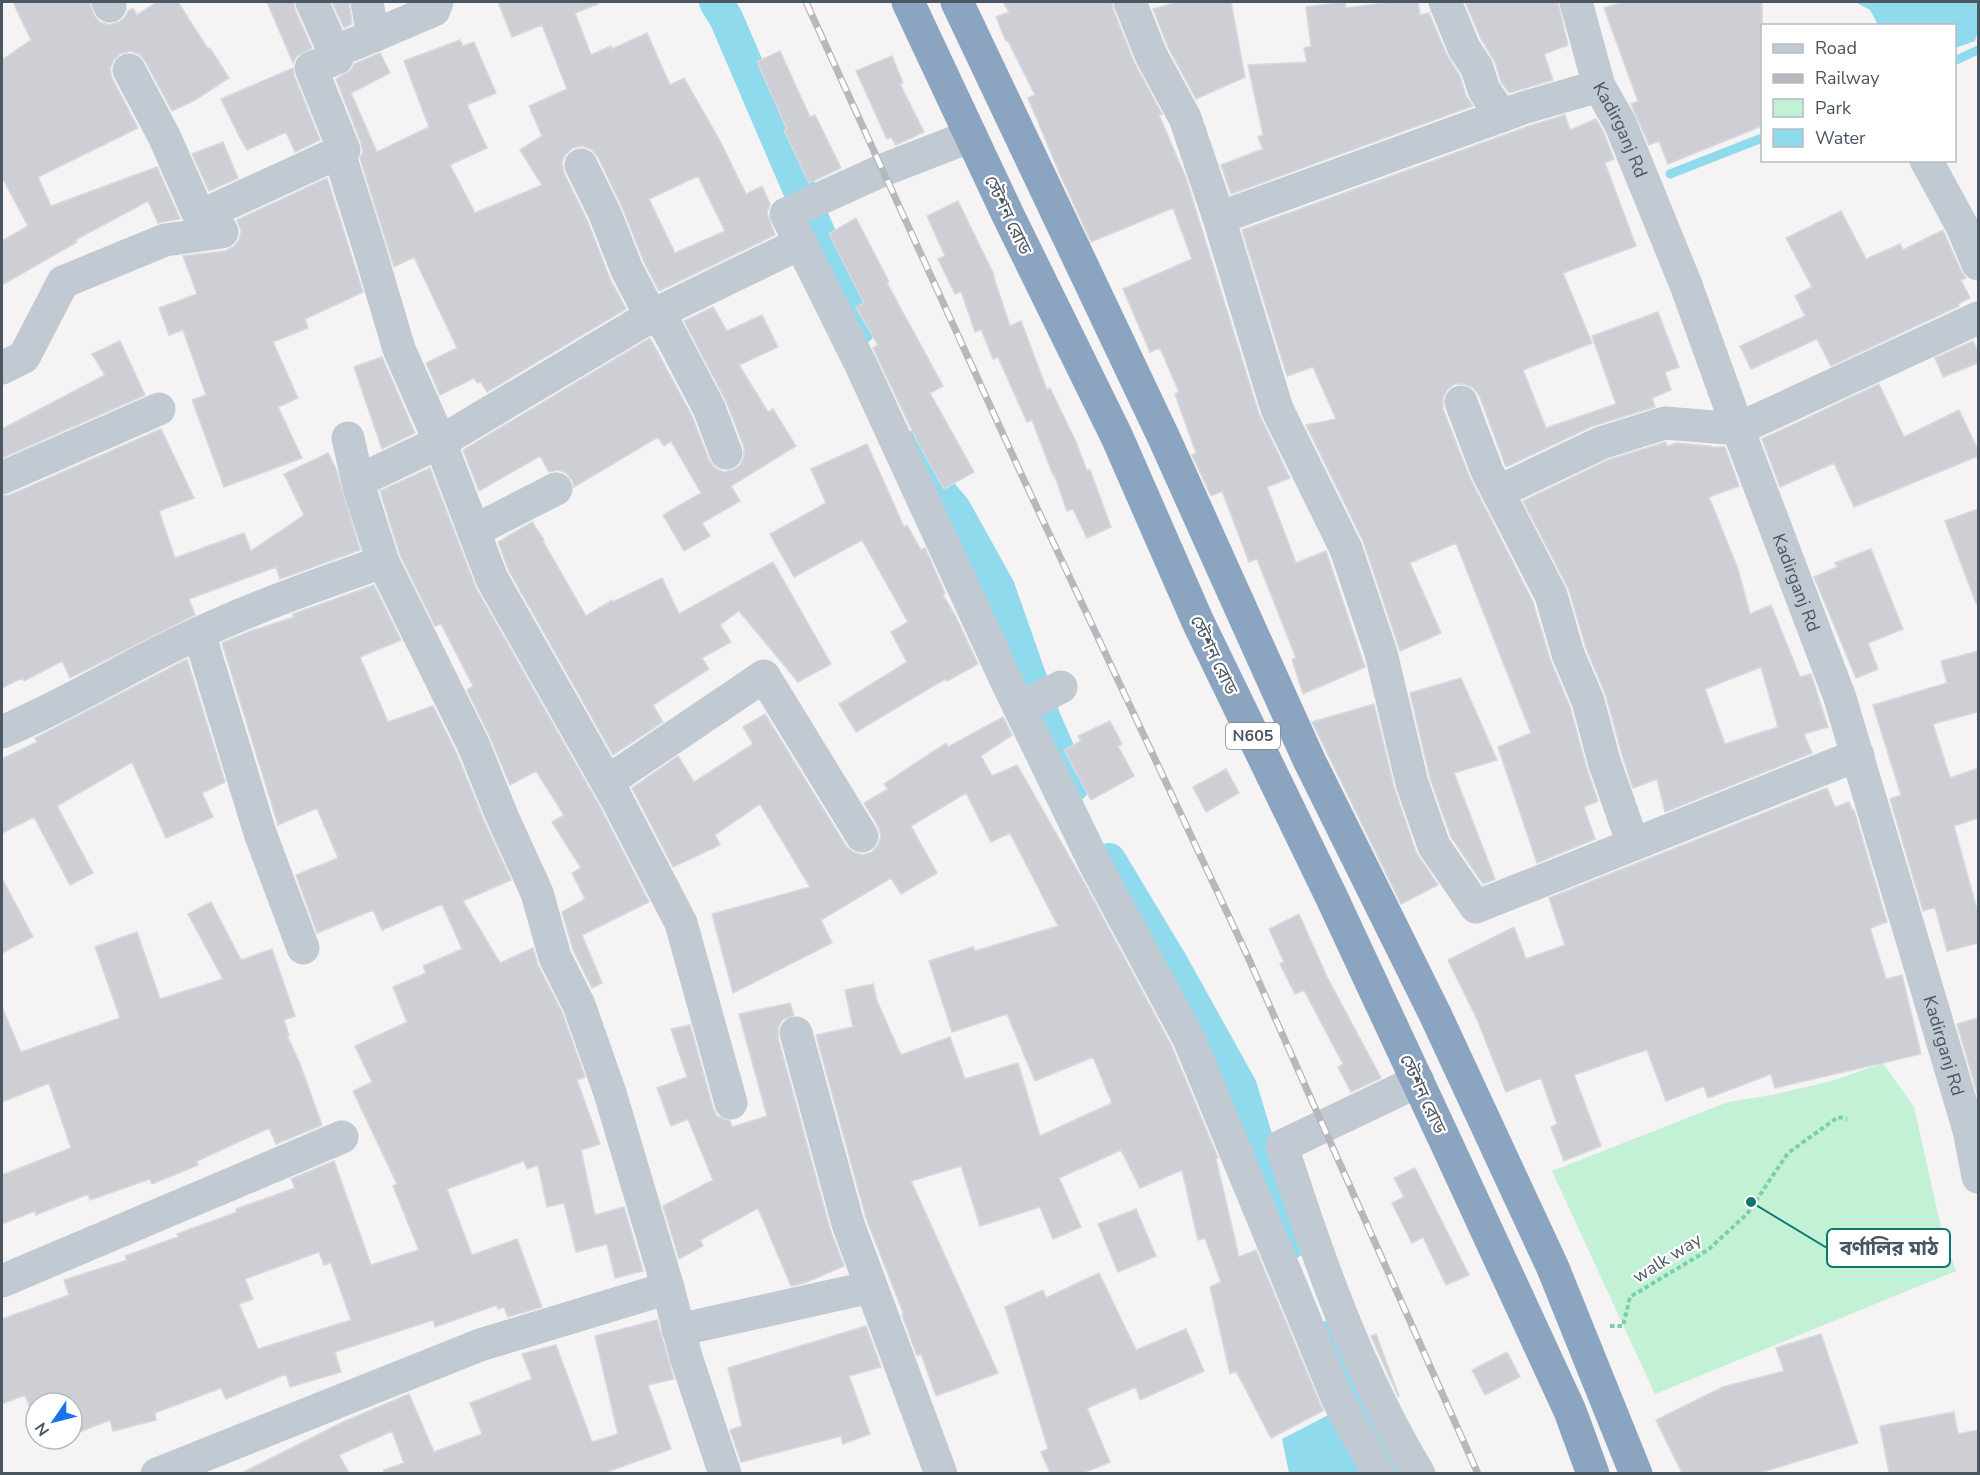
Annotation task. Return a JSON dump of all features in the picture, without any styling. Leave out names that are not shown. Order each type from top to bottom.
[{"type":"highway","name":"স্টেশন রোড","points":[[908,2],[1007,213],[1117,437],[1198,622],[1418,1081],[1570,1411],[1593,1473]]},
{"type":"highway","name":"N605","points":[[957,2],[1068,233],[1309,760],[1435,1014],[1553,1268],[1636,1473]]},
{"type":"highway","points":[[1151,516],[1190,497]]},
{"type":"street","points":[[129,70],[165,136],[197,211],[209,212],[344,150],[311,68],[337,58],[312,2]]},
{"type":"street","points":[[367,2],[373,36]]},
{"type":"street","points":[[334,52],[434,10],[437,2]]},
{"type":"street","points":[[1130,2],[1151,55],[1185,118],[1219,218],[1277,409],[1350,560],[1381,653],[1412,783],[1434,846],[1476,907],[1858,755]]},
{"type":"street","points":[[1445,2],[1464,48],[1477,68],[1484,90],[1502,116]]},
{"type":"street","name":"Kadirganj Rd","points":[[1576,2],[1599,86],[1620,123],[1682,274],[1840,698],[1974,1129],[1978,1177]]},
{"type":"street","points":[[1219,218],[1502,116],[1599,86]]},
{"type":"street","points":[[971,136],[883,170],[786,214],[866,375],[1095,864],[1189,1039],[1338,1400],[1379,1473]]},
{"type":"street","points":[[339,153],[399,349],[440,442],[492,579],[607,782],[681,923],[731,1103]]},
{"type":"street","points":[[1927,162],[1962,226],[1978,264]]},
{"type":"street","points":[[581,165],[605,214],[627,270],[651,316],[666,326],[709,408],[726,453]]},
{"type":"street","points":[[2,368],[24,357],[63,282],[165,240],[222,232],[209,212]]},
{"type":"street","points":[[358,481],[440,442],[651,316],[801,243]]},
{"type":"street","points":[[1498,492],[1601,443],[1665,423],[1738,429],[1978,318]]},
{"type":"street","points":[[1461,402],[1487,471],[1551,595],[1568,654],[1588,700],[1604,761],[1633,844]]},
{"type":"street","points":[[2,478],[159,409]]},
{"type":"street","points":[[348,438],[358,481],[383,562],[473,744],[537,893],[555,957],[579,1005],[610,1093],[668,1288],[678,1330],[724,1473]]},
{"type":"street","points":[[474,531],[556,489]]},
{"type":"street","points":[[2,732],[35,718],[199,633],[272,601],[383,562]]},
{"type":"street","points":[[199,633],[260,833],[303,948]]},
{"type":"street","points":[[607,782],[764,676],[862,836]]},
{"type":"street","points":[[1020,708],[1061,687]]},
{"type":"street","points":[[796,1033],[848,1224],[941,1473]]},
{"type":"street","points":[[1418,1081],[1282,1146],[1328,1279],[1373,1387],[1395,1434],[1419,1473]]},
{"type":"street","points":[[2,1281],[342,1137]]},
{"type":"street","points":[[1293,1291],[1328,1279]]},
{"type":"street","points":[[678,1330],[871,1287]]},
{"type":"street","points":[[157,1473],[480,1345],[668,1288]]},
{"type":"street","points":[[1338,1400],[1373,1387]]},
{"type":"path","name":"walk way","points":[[1577,1326],[1623,1326],[1630,1298],[1708,1250],[1747,1214],[1788,1153],[1838,1117],[1847,1119]]},
{"type":"green space","points":[[1883,1063],[1914,1107],[1942,1232],[1956,1271],[1655,1394],[1552,1171],[1728,1102],[1772,1095],[1835,1080]]},
{"type":"water","points":[[1855,2],[1978,2],[1978,30],[1975,41],[1956,48],[1956,24],[1877,24],[1870,10]]},
{"type":"water","points":[[1334,1412],[1369,1473],[1289,1473],[1282,1439]]},
{"type":"building","points":[[13,2],[89,2],[94,15],[100,22],[109,25],[119,22],[133,8],[137,15],[157,2],[178,2],[229,78],[195,100],[172,111],[139,54],[130,51],[120,54],[113,61],[110,69],[112,78],[138,128],[38,177],[51,206],[157,167],[180,219],[158,223],[148,201],[75,240],[77,242],[2,285],[2,241],[28,226],[2,177],[2,60],[31,40]]},
{"type":"building","points":[[267,2],[294,2],[295,10],[312,48],[297,56],[293,63]]},
{"type":"building","points":[[332,2],[349,2],[352,24],[344,28]]},
{"type":"building","points":[[498,2],[597,2],[598,4],[575,13],[591,55],[611,46],[612,49],[647,33],[670,85],[684,78],[720,141],[746,194],[762,186],[770,204],[767,213],[775,235],[659,291],[598,157],[591,149],[582,146],[573,148],[565,155],[562,163],[564,173],[588,222],[610,279],[626,309],[487,392],[481,382],[477,383],[474,378],[440,395],[426,363],[457,348],[414,257],[394,267],[360,158],[363,152],[361,143],[336,79],[351,70],[354,64],[380,53],[390,73],[351,93],[377,152],[429,127],[404,61],[460,40],[463,46],[474,42],[496,93],[467,105],[487,148],[450,165],[475,213],[542,185],[520,150],[542,136],[529,106],[567,89],[542,25],[512,37]],"holes":[[[698,176],[725,231],[675,253],[649,199]]]},
{"type":"building","points":[[1003,2],[1112,2],[1134,62],[1162,114],[1159,115],[1186,178],[1259,414],[1290,478],[1267,487],[1296,563],[1326,551],[1365,667],[1303,694],[1292,659],[1296,658],[1257,559],[1249,562],[1222,491],[1211,496],[1192,455],[1196,453],[1175,394],[1179,392],[1160,348],[1150,352],[1123,289],[1192,259],[1173,208],[1091,242],[1028,98],[1035,95],[996,17],[1009,12]]},
{"type":"building","points":[[1177,2],[1231,2],[1245,77],[1196,99],[1168,47],[1153,9]]},
{"type":"building","points":[[1345,2],[1346,8],[1392,2],[1418,2],[1420,15],[1429,13],[1447,55],[1460,76],[1466,96],[1473,106],[1231,194],[1221,165],[1263,149],[1258,137],[1263,135],[1248,65],[1307,62],[1304,48],[1311,46],[1306,7]]},
{"type":"building","points":[[1473,2],[1558,2],[1568,45],[1544,54],[1553,80],[1509,93],[1501,82],[1495,62],[1481,39],[1466,4]]},
{"type":"building","points":[[1623,2],[1762,2],[1761,126],[1668,164],[1659,141],[1649,145],[1631,104],[1638,101],[1604,8]]},
{"type":"building","points":[[780,51],[810,117],[815,115],[841,168],[809,183],[784,130],[787,129],[757,62]]},
{"type":"building","points":[[892,56],[903,83],[900,84],[924,132],[896,145],[891,137],[887,139],[856,71]]},
{"type":"building","points":[[293,68],[320,140],[295,152],[286,132],[247,150],[221,99]]},
{"type":"building","points":[[1565,115],[1570,130],[1596,119],[1603,131],[1614,159],[1605,163],[1636,246],[1563,273],[1592,343],[1523,370],[1546,428],[1616,404],[1592,336],[1658,312],[1679,367],[1665,372],[1671,390],[1652,398],[1655,407],[1593,426],[1506,467],[1479,395],[1473,388],[1465,384],[1455,384],[1447,390],[1443,398],[1443,409],[1470,478],[1533,602],[1550,659],[1570,707],[1598,801],[1584,807],[1595,839],[1537,863],[1498,747],[1531,733],[1456,543],[1410,563],[1441,633],[1400,651],[1363,541],[1306,425],[1336,419],[1313,367],[1287,376],[1242,230]]},
{"type":"building","points":[[223,142],[238,178],[209,191],[192,154]]},
{"type":"building","points":[[327,178],[363,292],[305,319],[308,328],[273,342],[298,398],[278,407],[302,458],[224,487],[192,400],[206,395],[183,330],[169,335],[159,308],[197,294],[183,256],[225,251],[233,247],[239,240],[241,231],[237,220]]},
{"type":"building","points":[[958,201],[994,275],[1010,326],[1021,321],[1047,390],[1050,388],[1087,471],[1090,470],[1111,527],[1087,538],[1073,509],[1067,511],[1032,420],[1027,422],[998,357],[993,359],[981,329],[975,332],[961,291],[955,294],[938,259],[945,256],[927,216]]},
{"type":"building","points":[[1841,211],[1866,259],[1900,244],[1903,250],[1943,230],[1966,278],[1961,280],[1970,298],[1958,304],[1959,306],[1831,366],[1817,339],[1751,369],[1740,346],[1805,316],[1795,296],[1812,287],[1786,238]]},
{"type":"building","points":[[856,218],[889,282],[887,283],[943,386],[930,393],[974,472],[944,489],[918,443],[873,348],[878,345],[856,307],[864,303],[829,234]]},
{"type":"building","points":[[713,307],[727,331],[762,315],[778,347],[739,365],[768,412],[773,409],[796,446],[731,486],[740,501],[702,523],[710,536],[684,551],[663,515],[701,493],[671,441],[664,446],[658,437],[574,487],[566,473],[558,470],[549,472],[540,456],[479,491],[463,450],[650,338],[692,416],[709,460],[715,468],[724,472],[740,465],[744,457],[744,447],[726,401],[684,321]]},
{"type":"building","points":[[120,341],[145,395],[2,458],[2,429],[105,375],[92,354]]},
{"type":"building","points":[[1973,341],[1978,353],[1978,363],[1943,377],[1935,358]]},
{"type":"building","points":[[382,357],[415,433],[382,449],[354,367]]},
{"type":"building","points":[[1879,384],[1904,437],[1959,410],[1978,450],[1978,456],[1854,507],[1834,463],[1780,487],[1762,439]]},
{"type":"building","points":[[161,429],[194,498],[159,511],[175,558],[244,533],[251,551],[304,515],[284,474],[328,453],[336,469],[360,550],[280,579],[276,567],[189,599],[195,615],[70,678],[62,661],[24,681],[22,678],[2,688],[2,496],[10,495]]},
{"type":"building","points":[[1666,442],[1667,446],[1677,443],[1725,447],[1739,486],[1709,497],[1738,569],[1750,614],[1771,605],[1800,677],[1811,674],[1828,727],[1804,734],[1812,753],[1665,812],[1657,779],[1633,788],[1606,696],[1586,648],[1569,590],[1523,501],[1608,460]],"holes":[[[1761,667],[1778,727],[1725,744],[1705,689]]]},
{"type":"building","points":[[867,444],[904,527],[907,525],[921,550],[925,548],[945,593],[943,595],[978,664],[947,681],[945,679],[856,732],[839,704],[907,662],[891,632],[908,622],[862,540],[794,577],[770,534],[826,503],[811,469]]},
{"type":"building","points":[[430,468],[476,588],[599,805],[649,902],[582,935],[602,983],[592,988],[573,950],[562,912],[585,899],[572,873],[581,868],[552,822],[564,815],[536,771],[510,785],[467,690],[473,686],[441,624],[435,626],[400,555],[380,491]]},
{"type":"building","points":[[1978,509],[1978,603],[1976,603],[1945,521]]},
{"type":"building","points":[[532,522],[586,616],[612,600],[613,602],[662,578],[679,614],[773,562],[831,664],[798,682],[739,611],[720,625],[731,642],[702,658],[709,669],[653,705],[663,722],[613,755],[509,571],[498,542]]},
{"type":"building","points":[[1871,549],[1903,629],[1868,643],[1878,669],[1856,678],[1814,577],[1837,567],[1835,563]]},
{"type":"building","points":[[374,585],[401,640],[360,657],[388,722],[433,706],[456,752],[511,880],[463,901],[500,963],[533,948],[538,965],[562,1012],[585,1077],[577,1080],[600,1144],[581,1150],[595,1215],[624,1207],[643,1271],[615,1278],[607,1244],[576,1252],[564,1203],[547,1207],[538,1165],[527,1169],[524,1161],[447,1189],[472,1255],[517,1239],[542,1307],[508,1317],[504,1307],[498,1309],[497,1305],[435,1327],[433,1320],[335,1352],[341,1372],[290,1387],[286,1374],[226,1399],[221,1388],[155,1413],[156,1420],[113,1431],[110,1420],[84,1430],[84,1391],[24,1391],[24,1395],[2,1404],[2,1319],[69,1295],[64,1280],[127,1260],[125,1256],[178,1237],[177,1234],[237,1212],[236,1209],[295,1188],[291,1179],[334,1161],[371,1265],[419,1250],[393,1186],[397,1184],[353,1091],[372,1082],[355,1046],[407,1022],[393,987],[426,973],[423,966],[462,949],[442,904],[382,930],[373,910],[317,933],[296,875],[338,858],[317,808],[278,825],[222,643],[294,617],[293,614]],"holes":[[[319,1252],[324,1265],[331,1263],[351,1320],[258,1349],[239,1304],[253,1299],[245,1279]]]},
{"type":"building","points":[[1978,651],[1978,712],[1933,724],[1950,778],[1978,768],[1978,818],[1954,826],[1978,913],[1978,943],[1947,951],[1935,907],[1923,911],[1890,799],[1901,795],[1873,705],[1947,683],[1941,661]]},
{"type":"building","points":[[187,659],[225,782],[202,793],[213,817],[166,838],[132,762],[57,806],[93,873],[70,885],[34,817],[2,833],[2,759],[37,742],[35,738]]},
{"type":"building","points":[[1461,678],[1497,760],[1454,773],[1495,879],[1483,884],[1451,837],[1430,778],[1410,693]]},
{"type":"building","points":[[1374,704],[1394,787],[1416,852],[1438,885],[1401,904],[1312,722]]},
{"type":"building","points":[[765,714],[846,846],[862,855],[872,852],[881,836],[878,826],[864,803],[888,789],[884,784],[946,743],[948,747],[1003,717],[1012,735],[981,756],[992,776],[1017,765],[1085,884],[1172,1047],[1218,1158],[1216,1159],[1239,1257],[1256,1250],[1323,1411],[1271,1438],[1236,1371],[1230,1374],[1210,1287],[1221,1282],[1205,1238],[1198,1240],[1182,1170],[1140,1188],[1121,1150],[1059,1178],[1081,1227],[1053,1239],[1040,1207],[980,1226],[961,1166],[911,1181],[998,1373],[936,1396],[921,1354],[917,1356],[902,1315],[904,1315],[866,1218],[816,1035],[853,1027],[845,990],[873,984],[877,1001],[901,1055],[950,1037],[965,1079],[1018,1063],[1040,1136],[1112,1103],[1093,1057],[1035,1081],[1007,1014],[952,1032],[929,961],[973,947],[975,951],[1058,926],[1010,833],[991,842],[966,793],[911,826],[937,873],[901,894],[891,878],[821,920],[832,943],[733,993],[712,914],[810,887],[760,804],[715,835],[720,845],[673,867],[632,788],[678,756],[694,782],[753,744],[743,727]]},
{"type":"building","points":[[1110,721],[1122,744],[1118,746],[1134,776],[1091,800],[1064,750],[1081,741],[1078,736]]},
{"type":"building","points":[[1226,769],[1239,793],[1206,812],[1193,787]]},
{"type":"building","points":[[1827,788],[1835,807],[1849,802],[1854,810],[1887,922],[1870,928],[1886,979],[1902,975],[1921,1054],[1775,1088],[1771,1074],[1708,1098],[1704,1086],[1666,1101],[1647,1050],[1574,1075],[1601,1146],[1564,1161],[1551,1127],[1557,1124],[1541,1078],[1506,1092],[1477,1019],[1448,960],[1514,927],[1526,959],[1565,945],[1549,898]]},
{"type":"building","points":[[2,878],[33,937],[2,953]]},
{"type":"building","points":[[211,902],[241,960],[272,949],[295,1016],[284,1020],[289,1035],[287,1035],[322,1125],[276,1144],[269,1128],[197,1161],[198,1165],[152,1184],[150,1179],[90,1200],[88,1194],[36,1215],[35,1211],[2,1224],[2,1175],[71,1148],[49,1083],[2,1102],[2,1007],[21,1052],[120,1018],[95,947],[137,932],[160,999],[223,979],[188,914]]},
{"type":"building","points":[[1299,914],[1327,977],[1381,1078],[1351,1092],[1338,1067],[1343,1064],[1304,990],[1295,994],[1280,964],[1284,962],[1269,929]]},
{"type":"building","points":[[790,1003],[794,1015],[782,1020],[778,1029],[778,1038],[830,1229],[844,1266],[807,1282],[791,1286],[758,1208],[700,1240],[703,1246],[679,1259],[663,1206],[713,1180],[688,1119],[671,1126],[657,1088],[687,1077],[671,1029],[690,1025],[717,1116],[730,1121],[732,1127],[767,1116],[739,1014]]},
{"type":"building","points":[[1978,1018],[1978,1096],[1957,1024]]},
{"type":"building","points":[[1415,1168],[1469,1275],[1446,1285],[1423,1237],[1412,1243],[1392,1203],[1404,1197],[1394,1178]]},
{"type":"building","points":[[1136,1209],[1156,1256],[1118,1272],[1098,1224]]},
{"type":"building","points":[[1099,1273],[1136,1350],[1186,1329],[1204,1371],[1140,1400],[1136,1387],[1087,1408],[1110,1462],[1083,1473],[1050,1473],[1041,1452],[1048,1449],[1005,1307],[1043,1290],[1046,1298]]},
{"type":"building","points":[[657,1320],[674,1379],[648,1385],[671,1449],[604,1473],[384,1473],[384,1470],[404,1463],[392,1431],[339,1455],[349,1473],[242,1473],[343,1422],[409,1394],[434,1452],[482,1434],[470,1403],[532,1379],[522,1354],[556,1345],[592,1442],[618,1434],[595,1336]]},
{"type":"building","points":[[866,1326],[881,1367],[849,1376],[870,1434],[843,1444],[841,1436],[741,1462],[730,1430],[742,1426],[728,1368]]},
{"type":"building","points":[[1376,1334],[1399,1396],[1371,1336]]},
{"type":"building","points":[[1821,1334],[1858,1443],[1759,1473],[1682,1473],[1656,1420],[1723,1387],[1784,1371],[1776,1348]]},
{"type":"building","points":[[1507,1352],[1520,1377],[1485,1395],[1472,1370]]},
{"type":"building","points":[[1954,1412],[1958,1434],[1978,1430],[1978,1473],[1889,1473],[1880,1426]]},
{"type":"waterway","points":[[716,2],[726,18],[859,328]]},
{"type":"waterway","points":[[1956,60],[1978,50]]},
{"type":"waterway","points":[[1670,174],[1761,138]]},
{"type":"waterway","points":[[913,448],[925,475],[954,509],[998,588],[1044,719],[1073,785]]},
{"type":"waterway","points":[[1109,860],[1171,963],[1240,1087],[1288,1244]]},
{"type":"waterway","points":[[1327,1338],[1382,1446],[1399,1474]]},
{"type":"railway","points":[[806,2],[1023,478],[1247,955],[1478,1474]]},
{"type":"place","name":"বর্ণালির মাঠ","points":[[1751,1202]]}]
